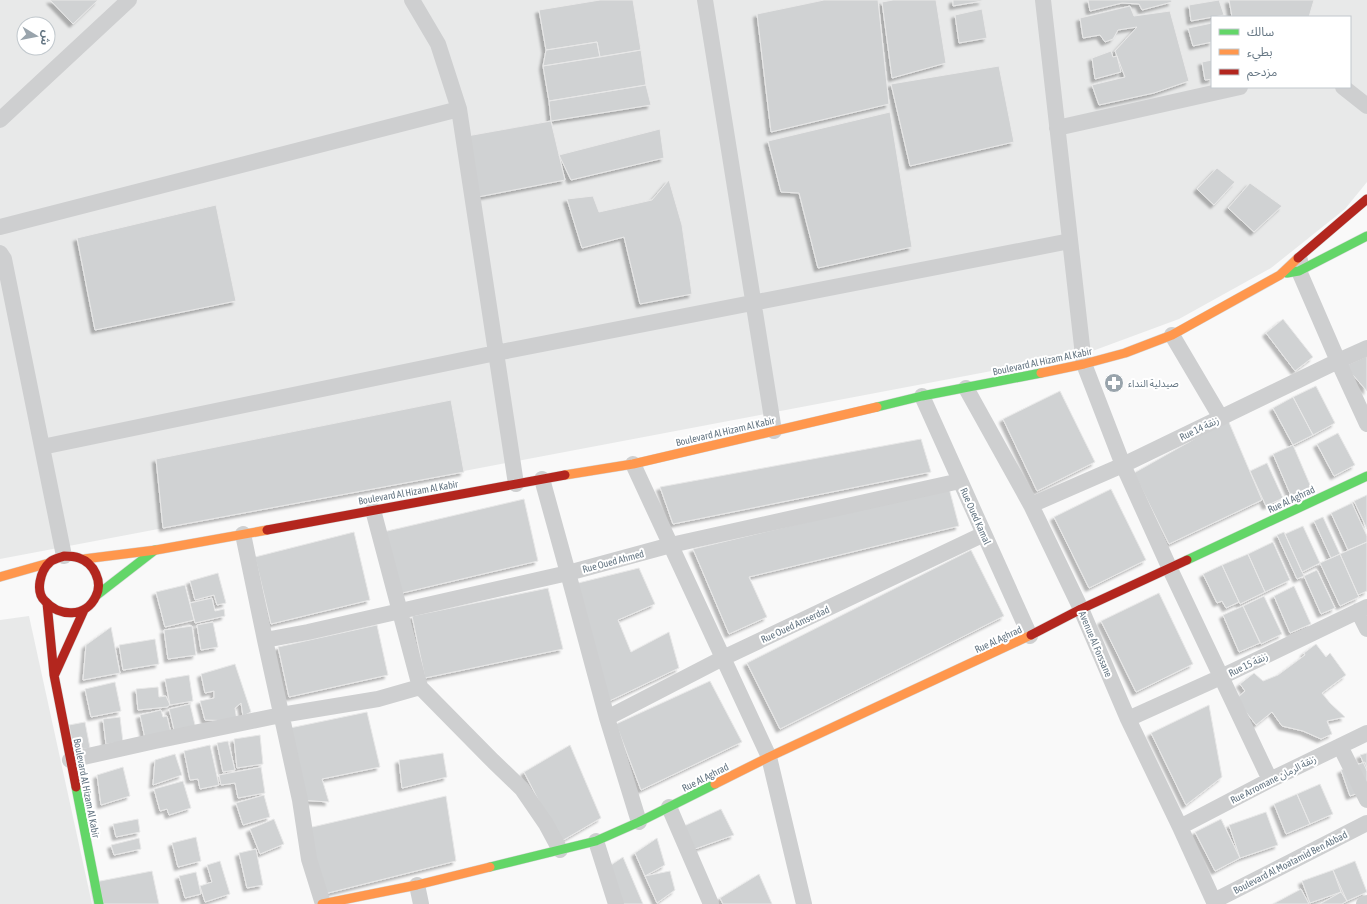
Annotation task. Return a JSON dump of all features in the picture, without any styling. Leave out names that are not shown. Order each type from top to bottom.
[{"type":"street","points":[[0,120],[129,0]]},
{"type":"street","points":[[412,0],[438,44],[459,109],[516,484]]},
{"type":"street","points":[[705,0],[774,431]]},
{"type":"street","points":[[1043,0],[1084,364],[1123,465],[1170,569],[1270,780]]},
{"type":"street","points":[[1057,128],[1236,88]]},
{"type":"street","points":[[1344,88],[1367,106]]},
{"type":"street","points":[[0,227],[459,109]]},
{"type":"street","name":"Boulevard Al Hizam Al Kabir","points":[[84,559],[156,550],[542,479],[633,464],[922,396],[1084,364],[1125,353],[1172,335],[1280,274],[1367,199]]},
{"type":"street","name":"Boulevard Al Hizam Al Kabir","points":[[1280,274],[1299,271],[1367,236]]},
{"type":"street","points":[[42,446],[496,353],[1070,241]]},
{"type":"street","points":[[0,253],[4,259],[64,556]]},
{"type":"street","points":[[1301,255],[1299,271],[1367,424]]},
{"type":"street","points":[[1172,335],[1220,418]]},
{"type":"street","name":"Rue 14 زنقة","points":[[1030,505],[1123,465],[1367,348]]},
{"type":"street","name":"Avenue Al Forssane","points":[[966,388],[1030,505],[1081,609],[1128,719],[1180,827],[1214,903]]},
{"type":"street","name":"Rue Oued Kamal","points":[[922,396],[1030,636]]},
{"type":"street","points":[[633,464],[769,757],[804,904]]},
{"type":"street","name":"Rue Al Aghrad","points":[[323,904],[417,885],[596,842],[640,822],[769,757],[1030,636],[1081,609],[1170,569],[1367,476]]},
{"type":"street","points":[[542,479],[607,718],[640,822]]},
{"type":"street","name":"Rue Oued Ahmed","points":[[265,640],[308,632],[568,573],[671,545],[960,481]]},
{"type":"street","points":[[373,510],[420,687],[522,789],[546,824],[560,850]]},
{"type":"street","points":[[243,534],[300,800],[309,859],[323,904]]},
{"type":"street","name":"Rue Oued Amserdad","points":[[607,718],[723,658],[984,534]]},
{"type":"street","name":"Boulevard Al Hizam Al Kabir","points":[[97,595],[156,550]]},
{"type":"street","points":[[0,577],[49,563],[64,556],[74,556],[84,559],[91,566],[96,575],[98,585],[97,595],[84,610],[54,675]]},
{"type":"street","points":[[44,600],[40,585],[42,575],[49,563]]},
{"type":"street","points":[[0,582],[12,582]]},
{"type":"street","points":[[32,590],[54,610],[74,614],[84,610]]},
{"type":"street","name":"Boulevard Al Hizam Al Kabir","points":[[44,600],[54,675],[100,904]]},
{"type":"street","points":[[1363,609],[1367,629]]},
{"type":"street","name":"Rue 15 زنقة","points":[[1128,719],[1222,677],[1363,609]]},
{"type":"street","points":[[70,760],[282,715],[378,699],[420,687]]},
{"type":"street","name":"Rue Arromane زنقة الرمان","points":[[1180,827],[1270,780],[1367,733]]},
{"type":"street","points":[[1340,746],[1367,800]]},
{"type":"street","points":[[670,807],[711,904]]},
{"type":"street","name":"Boulevard Al Moatamid Ben Abbad","points":[[1214,903],[1367,823]]},
{"type":"street","points":[[596,842],[616,904]]},
{"type":"street","points":[[417,885],[420,904]]},
{"type":"shaded area","points":[[0,0],[1367,0],[1367,182],[1345,209],[1271,268],[1179,319],[1087,353],[0,559]]},
{"type":"shaded area","points":[[29,616],[92,904],[0,904],[0,620]]},
{"type":"building","points":[[50,0],[98,0],[73,24]]},
{"type":"building","points":[[600,0],[633,0],[641,50],[600,57],[597,42],[546,50],[539,10]]},
{"type":"building","points":[[824,0],[878,0],[889,104],[771,132],[757,14]]},
{"type":"building","points":[[893,0],[936,0],[946,63],[892,78],[882,2]]},
{"type":"building","points":[[953,0],[982,0],[982,1],[953,6]]},
{"type":"building","points":[[1088,0],[1171,0],[1172,2],[1142,10],[1139,4],[1122,3],[1090,11]]},
{"type":"building","points":[[1219,0],[1224,15],[1211,16],[1211,17],[1191,21],[1189,5]]},
{"type":"building","points":[[1229,0],[1314,0],[1309,16],[1232,16]]},
{"type":"building","points":[[1130,6],[1134,16],[1170,11],[1189,81],[1154,93],[1099,105],[1092,85],[1125,77],[1115,51],[1137,27],[1118,30],[1113,39],[1105,42],[1100,35],[1083,38],[1080,18]]},
{"type":"building","points":[[982,9],[987,38],[959,43],[955,15]]},
{"type":"building","points":[[1211,23],[1211,42],[1193,46],[1188,28]]},
{"type":"building","points":[[597,42],[600,57],[543,66],[546,50]]},
{"type":"building","points":[[641,50],[646,85],[549,101],[543,66]]},
{"type":"building","points":[[1111,51],[1113,57],[1117,56],[1121,72],[1095,79],[1092,58]]},
{"type":"building","points":[[1211,60],[1211,79],[1205,80],[1202,62]]},
{"type":"building","points":[[999,66],[1014,142],[910,166],[891,84]]},
{"type":"building","points":[[646,85],[651,105],[551,121],[549,101]]},
{"type":"building","points":[[890,112],[912,247],[818,268],[799,193],[781,192],[768,141]]},
{"type":"building","points":[[551,121],[565,180],[478,197],[467,136]]},
{"type":"building","points":[[660,129],[664,158],[571,180],[559,155]]},
{"type":"building","points":[[1217,168],[1235,182],[1214,205],[1197,189]]},
{"type":"building","points":[[669,180],[682,225],[692,294],[640,304],[624,237],[582,248],[567,199],[593,196],[599,212],[652,200]]},
{"type":"building","points":[[1250,183],[1282,206],[1254,232],[1228,208]]},
{"type":"building","points":[[216,205],[236,301],[95,330],[77,238]]},
{"type":"building","points":[[1283,319],[1313,357],[1295,371],[1266,333]]},
{"type":"building","points":[[1367,356],[1367,391],[1345,366]]},
{"type":"building","points":[[1316,386],[1335,423],[1313,435],[1293,397]]},
{"type":"building","points":[[1060,391],[1095,462],[1037,491],[1003,419]]},
{"type":"building","points":[[1293,397],[1313,435],[1293,445],[1273,408]]},
{"type":"building","points":[[451,400],[464,472],[163,528],[156,459]]},
{"type":"building","points":[[1228,420],[1262,500],[1169,544],[1134,473]]},
{"type":"building","points":[[1338,433],[1355,465],[1334,476],[1317,444]]},
{"type":"building","points":[[921,439],[931,472],[673,524],[660,487]]},
{"type":"building","points":[[1293,445],[1311,487],[1291,496],[1273,454]]},
{"type":"building","points":[[1267,463],[1283,498],[1266,506],[1250,471]]},
{"type":"building","points":[[949,488],[959,526],[749,577],[767,617],[729,634],[693,549]]},
{"type":"building","points":[[1111,489],[1146,560],[1089,588],[1054,517]]},
{"type":"building","points":[[1367,495],[1367,529],[1354,501]]},
{"type":"building","points":[[524,499],[538,561],[398,594],[383,532]]},
{"type":"building","points":[[1352,503],[1367,536],[1367,542],[1348,550],[1331,513]]},
{"type":"building","points":[[1323,517],[1340,554],[1331,558],[1314,521]]},
{"type":"building","points":[[1303,526],[1320,563],[1302,572],[1285,534]]},
{"type":"building","points":[[354,532],[370,600],[271,624],[255,557]]},
{"type":"building","points":[[1284,532],[1304,576],[1297,579],[1277,535]]},
{"type":"building","points":[[1273,542],[1290,580],[1265,592],[1248,554]]},
{"type":"building","points":[[1367,542],[1367,591],[1358,595],[1340,554]]},
{"type":"building","points":[[971,550],[1004,616],[780,729],[747,663]]},
{"type":"building","points":[[1248,554],[1265,592],[1240,604],[1222,565]]},
{"type":"building","points":[[1340,554],[1359,597],[1340,606],[1320,563]]},
{"type":"building","points":[[1222,565],[1239,602],[1226,608],[1222,601],[1217,603],[1203,574]]},
{"type":"building","points":[[639,568],[655,604],[618,620],[631,652],[669,632],[679,668],[603,704],[574,584]]},
{"type":"building","points":[[1317,570],[1335,608],[1321,614],[1304,576]]},
{"type":"building","points":[[218,573],[226,603],[217,605],[214,595],[195,600],[190,581]]},
{"type":"building","points":[[185,585],[194,620],[165,627],[156,592]]},
{"type":"building","points":[[1294,586],[1311,624],[1290,633],[1274,596]]},
{"type":"building","points":[[548,588],[563,649],[425,678],[412,616]]},
{"type":"building","points":[[1159,593],[1193,664],[1136,692],[1101,621]]},
{"type":"building","points":[[1264,596],[1282,634],[1261,644],[1243,606]]},
{"type":"building","points":[[212,598],[215,611],[224,609],[225,616],[195,623],[190,603]]},
{"type":"building","points":[[1243,606],[1260,643],[1239,652],[1223,615]]},
{"type":"building","points":[[213,622],[218,647],[201,650],[197,625]]},
{"type":"building","points":[[377,625],[388,675],[289,697],[278,647]]},
{"type":"building","points":[[192,626],[196,655],[168,659],[164,630]]},
{"type":"building","points":[[111,627],[120,673],[83,680],[86,645]]},
{"type":"building","points":[[155,639],[159,664],[123,670],[119,645]]},
{"type":"building","points":[[1316,644],[1326,657],[1330,653],[1346,675],[1322,693],[1345,717],[1327,721],[1332,734],[1321,739],[1303,731],[1282,726],[1272,712],[1256,725],[1236,699],[1245,691],[1240,684],[1254,673],[1263,681],[1278,675],[1305,655],[1304,653]]},
{"type":"building","points":[[235,664],[251,712],[243,716],[241,703],[235,708],[237,721],[205,720],[200,701],[214,698],[214,691],[205,693],[201,674]]},
{"type":"building","points":[[189,675],[193,701],[170,705],[165,679]]},
{"type":"building","points":[[710,681],[742,742],[641,790],[616,724]]},
{"type":"building","points":[[115,682],[121,711],[91,717],[85,689]]},
{"type":"building","points":[[158,687],[159,697],[166,696],[170,705],[167,707],[138,710],[136,689]]},
{"type":"building","points":[[190,704],[196,729],[175,734],[169,709]]},
{"type":"building","points":[[1209,705],[1222,777],[1186,805],[1151,733]]},
{"type":"building","points":[[161,710],[163,717],[167,716],[172,737],[146,743],[140,715]]},
{"type":"building","points":[[367,712],[380,767],[322,779],[329,802],[300,800],[285,729]]},
{"type":"building","points":[[120,717],[123,742],[106,744],[103,719]]},
{"type":"building","points":[[85,722],[90,748],[74,751],[69,725]]},
{"type":"building","points":[[260,735],[263,764],[237,768],[234,739]]},
{"type":"building","points":[[228,741],[235,770],[223,772],[217,743]]},
{"type":"building","points":[[210,745],[219,785],[200,789],[198,779],[190,780],[184,751]]},
{"type":"building","points":[[570,745],[601,818],[560,842],[524,772]]},
{"type":"building","points":[[443,753],[447,777],[402,788],[399,760]]},
{"type":"building","points":[[1367,753],[1367,771],[1360,755]]},
{"type":"building","points":[[175,754],[182,775],[153,785],[155,760]]},
{"type":"building","points":[[1365,762],[1367,768],[1367,790],[1350,796],[1341,770]]},
{"type":"building","points":[[123,767],[130,796],[101,805],[97,775]]},
{"type":"building","points":[[261,767],[265,793],[238,798],[235,783],[221,785],[219,775]]},
{"type":"building","points":[[183,781],[191,808],[169,815],[167,809],[160,811],[154,789]]},
{"type":"building","points":[[1320,784],[1333,814],[1310,824],[1297,794]]},
{"type":"building","points":[[1297,794],[1310,824],[1286,834],[1274,804]]},
{"type":"building","points":[[264,795],[270,817],[243,825],[236,803]]},
{"type":"building","points":[[446,796],[456,861],[320,895],[308,828]]},
{"type":"building","points":[[721,809],[734,835],[695,849],[684,826]]},
{"type":"building","points":[[1266,812],[1278,845],[1240,858],[1229,825]]},
{"type":"building","points":[[138,819],[140,832],[116,837],[113,824]]},
{"type":"building","points":[[274,819],[284,844],[260,854],[250,829]]},
{"type":"building","points":[[1221,819],[1240,858],[1215,871],[1195,832]]},
{"type":"building","points":[[196,837],[201,861],[178,867],[172,843]]},
{"type":"building","points":[[139,838],[141,849],[114,855],[111,845]]},
{"type":"building","points":[[657,838],[665,865],[645,876],[635,853]]},
{"type":"building","points":[[256,849],[263,885],[247,888],[239,853]]},
{"type":"building","points":[[623,857],[643,904],[619,904],[605,869]]},
{"type":"building","points":[[220,861],[230,894],[205,902],[200,886],[212,882],[207,865]]},
{"type":"building","points":[[1355,861],[1367,892],[1347,901],[1333,870]]},
{"type":"building","points":[[1333,870],[1341,892],[1310,903],[1302,881]]},
{"type":"building","points":[[152,871],[159,904],[99,904],[95,882]]},
{"type":"building","points":[[670,871],[675,890],[657,903],[645,876]]},
{"type":"building","points":[[196,872],[201,894],[185,898],[179,876]]},
{"type":"building","points":[[759,874],[772,904],[723,904],[720,898]]},
{"type":"building","points":[[1301,889],[1309,904],[1273,904]]},
{"type":"building","points":[[1341,892],[1347,901],[1342,904],[1320,904]]},
{"type":"traffic: fast","points":[[1287,273],[1299,271],[1367,236]]},
{"type":"traffic: fast","points":[[877,407],[922,396],[1041,373]]},
{"type":"traffic: fast","points":[[1187,560],[1367,476]]},
{"type":"traffic: fast","points":[[97,595],[155,550]]},
{"type":"traffic: fast","points":[[490,867],[596,841],[639,822],[715,784]]},
{"type":"traffic: fast","points":[[76,787],[99,904]]},
{"type":"traffic: slow","points":[[1041,373],[1084,364],[1125,353],[1172,335],[1280,275],[1298,258]]},
{"type":"traffic: slow","points":[[565,475],[633,464],[877,407]]},
{"type":"traffic: slow","points":[[84,559],[156,550],[267,530]]},
{"type":"traffic: slow","points":[[0,577],[49,563]]},
{"type":"traffic: slow","points":[[715,784],[769,757],[1031,635]]},
{"type":"traffic: slow","points":[[322,904],[417,885],[490,867]]},
{"type":"traffic: jam","points":[[1298,258],[1367,199]]},
{"type":"traffic: jam","points":[[267,530],[565,475]]},
{"type":"traffic: jam","points":[[64,556],[84,560],[93,569],[98,579],[98,591],[92,603],[86,608],[72,613],[57,610],[45,601],[40,592],[41,576],[47,566],[55,559],[64,556]]},
{"type":"traffic: jam","points":[[1031,635],[1081,609],[1187,560]]},
{"type":"traffic: jam","points":[[47,603],[54,675],[76,787]]},
{"type":"traffic: jam","points":[[55,674],[84,610]]},
{"type":"place","name":"صيدلية النداء","points":[[1114,383]]}]
